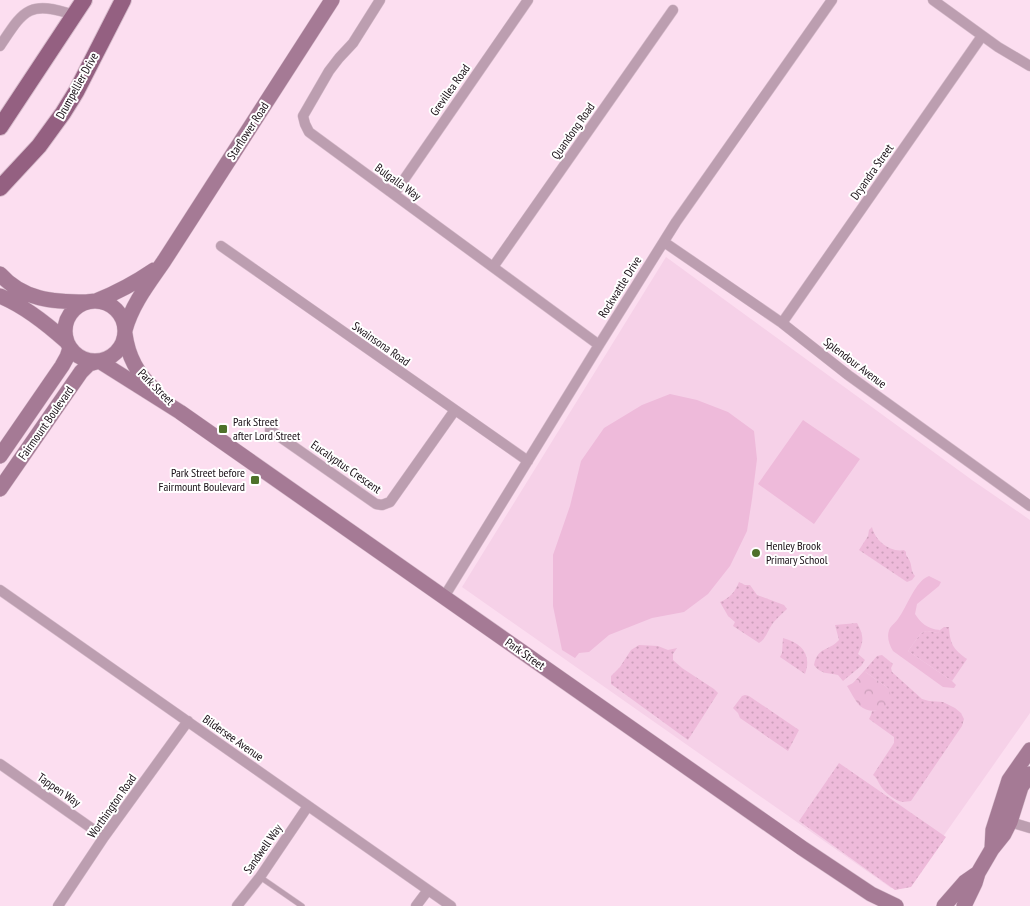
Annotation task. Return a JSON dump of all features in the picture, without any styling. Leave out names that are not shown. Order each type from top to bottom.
[{"type":"main road","points":[[0,127],[84,0]]},
{"type":"main road","name":"Drumpellier Drive","points":[[0,188],[38,146],[63,113],[76,92],[123,0]]},
{"type":"street","name":"Starflower Road","points":[[125,331],[128,320],[142,292],[164,261],[332,0]]},
{"type":"street","name":"Bulgalla Way","points":[[380,0],[353,43],[329,71],[303,116],[309,132],[598,345]]},
{"type":"street","name":"Grevillea Road","points":[[394,194],[528,0]]},
{"type":"street","name":"Rockwattle Drive","points":[[444,597],[598,345],[676,222],[832,0]]},
{"type":"street","points":[[933,0],[998,47],[1030,66]]},
{"type":"street","points":[[0,46],[22,13],[34,4],[41,2],[49,3],[74,15]]},
{"type":"street","name":"Quandong Road","points":[[494,267],[673,10]]},
{"type":"street","name":"Dryandra Street","points":[[782,323],[982,36]]},
{"type":"street","name":"Splendour Avenue","points":[[664,242],[782,323],[848,375],[1030,506]]},
{"type":"street","name":"Swainsona Road","points":[[221,246],[528,461]]},
{"type":"street","name":"Starflower Road","points":[[92,302],[112,295],[135,282],[164,261]]},
{"type":"street","points":[[0,274],[20,290],[40,299],[62,302],[102,302],[115,309],[121,317],[125,331],[123,343],[117,352],[109,358],[98,361],[83,359],[46,324],[21,306],[0,296]]},
{"type":"street","points":[[68,345],[65,328],[70,315],[76,308],[92,302]]},
{"type":"street","name":"Park Street","points":[[125,331],[129,352],[138,372],[180,412]]},
{"type":"street","name":"Fairmount Boulevard","points":[[0,456],[67,358],[68,345]]},
{"type":"street","name":"Park Street","points":[[98,361],[180,412],[794,842],[871,894],[896,906]]},
{"type":"street","name":"Fairmount Boulevard","points":[[0,489],[81,372],[89,364],[98,361]]},
{"type":"street","name":"Eucalyptus Crescent","points":[[270,430],[376,504],[382,505],[390,502],[455,410]]},
{"type":"street","name":"Bildersee Avenue","points":[[0,590],[451,906]]},
{"type":"street","name":"Worthington Road","points":[[58,906],[104,837],[188,722]]},
{"type":"street","points":[[992,849],[994,830],[1009,780],[1030,750]]},
{"type":"street","name":"Tappen Way","points":[[0,764],[104,837]]},
{"type":"street","points":[[964,906],[976,883],[978,873],[1010,822],[1021,787],[1030,774]]},
{"type":"street","name":"Sandwell Way","points":[[237,906],[308,806]]},
{"type":"street","points":[[1010,822],[1030,828]]},
{"type":"street","points":[[944,906],[965,882],[978,873]]},
{"type":"street","points":[[416,906],[428,890]]},
{"type":"street","name":"Park Street","points":[[871,894],[882,906]]},
{"type":"lane","points":[[260,876],[302,906]]},
{"type":"shaded area","name":"Henley Brook Primary School","points":[[666,257],[972,480],[1030,520],[1030,713],[909,885],[891,888],[462,587]]},
{"type":"green space","points":[[670,394],[697,400],[728,412],[754,431],[757,459],[747,531],[730,566],[708,594],[684,612],[652,618],[609,635],[589,652],[579,653],[575,658],[562,650],[553,606],[553,555],[570,506],[581,461],[604,428],[642,405]]},
{"type":"green space","points":[[803,420],[860,459],[814,524],[758,484]]},
{"type":"green space","points":[[872,527],[876,537],[884,545],[894,550],[904,550],[906,552],[915,576],[912,580],[907,582],[859,550]]},
{"type":"green space","points":[[929,576],[941,582],[939,586],[917,604],[915,614],[925,625],[940,630],[938,633],[927,631],[921,633],[908,651],[952,681],[956,685],[954,688],[943,687],[893,651],[888,640],[890,628],[898,619],[920,583]]},
{"type":"green space","points":[[739,582],[750,585],[757,595],[784,605],[787,609],[773,623],[759,643],[733,626],[735,622],[728,616],[720,602],[732,594]]},
{"type":"green space","points":[[857,623],[862,638],[858,654],[865,660],[861,666],[843,681],[838,675],[824,673],[816,668],[814,665],[818,655],[839,640],[835,625]]},
{"type":"green space","points":[[944,627],[949,627],[953,646],[967,659],[952,681],[908,651],[921,633],[927,631],[938,633]]},
{"type":"green space","points":[[783,638],[795,643],[804,651],[807,661],[805,674],[780,657]]},
{"type":"green space","points":[[639,645],[658,646],[668,650],[677,648],[673,654],[673,660],[718,693],[688,740],[611,684],[611,676],[620,667],[631,650]]},
{"type":"green space","points":[[882,655],[893,664],[892,672],[922,699],[943,702],[955,708],[964,719],[962,726],[911,801],[903,802],[893,798],[884,790],[873,775],[894,743],[894,737],[869,719],[872,711],[877,710],[888,688],[864,671],[877,656]]},
{"type":"green space","points":[[864,671],[888,688],[890,700],[883,708],[872,711],[860,706],[847,686],[853,683]]},
{"type":"green space","points":[[745,695],[799,730],[788,751],[740,718],[733,708],[742,696]]},
{"type":"green space","points":[[839,763],[946,837],[911,887],[895,890],[799,821]]},
{"type":"place","name":"Park Street after Lord Street","points":[[223,429]]},
{"type":"place","name":"Park Street before Fairmount Boulevard","points":[[255,480]]},
{"type":"place","name":"Henley Brook Primary School","points":[[756,553]]}]
